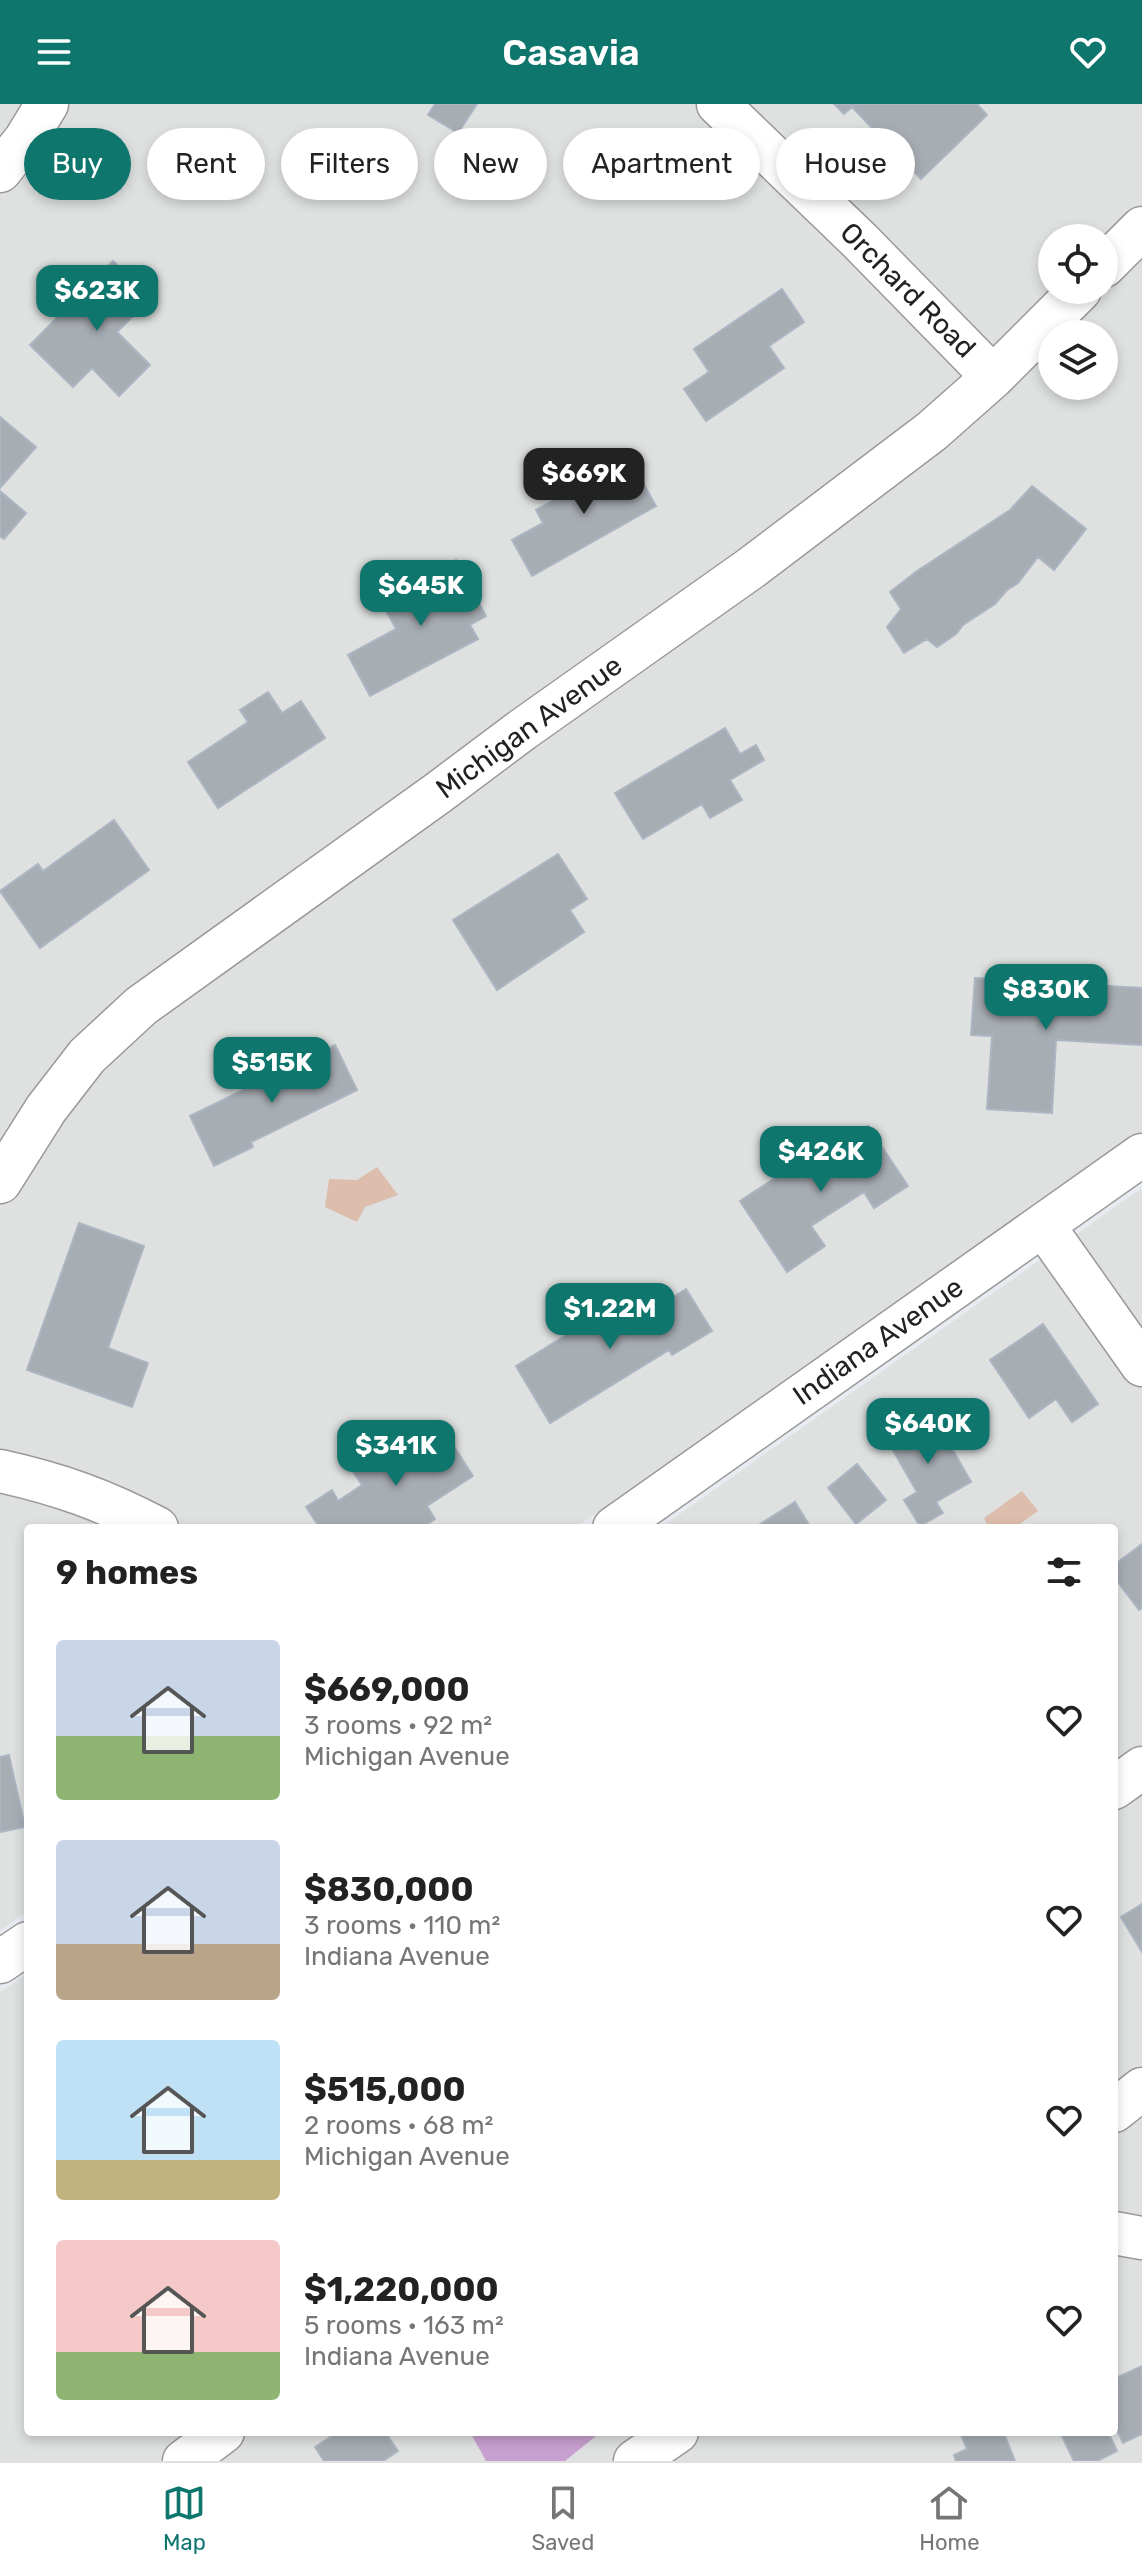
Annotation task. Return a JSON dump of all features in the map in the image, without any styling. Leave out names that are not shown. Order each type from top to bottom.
[{"type":"street","points":[[0,171],[25,140],[47,104]]},
{"type":"street","name":"Orchard Road","points":[[718,104],[860,241],[993,377]]},
{"type":"street","points":[[1118,252],[1142,228]]},
{"type":"street","name":"Michigan Avenue","points":[[0,1182],[46,1109],[87,1056],[141,1006],[751,568],[932,431],[993,377],[1066,304]]},
{"type":"street","name":"Indiana Avenue","points":[[620,1524],[1142,1155]]},
{"type":"street","points":[[1043,1225],[1142,1365]]},
{"type":"street","points":[[0,1471],[52,1482],[112,1505],[149,1524]]},
{"type":"street","points":[[1118,1785],[1142,1768]]},
{"type":"street","points":[[0,1962],[24,1946]]},
{"type":"street","points":[[1118,2108],[1142,2089]]},
{"type":"street","points":[[1118,2234],[1142,2238]]},
{"type":"street","points":[[184,2461],[218,2436]]},
{"type":"street","points":[[635,2461],[671,2436]]},
{"type":"shaded area","points":[[0,104],[1142,104],[1142,1131],[581,1524],[24,1524],[24,1914],[0,1931]]},
{"type":"shaded area","points":[[377,1167],[398,1195],[365,1207],[357,1222],[325,1207],[329,1179],[357,1180]]},
{"type":"shaded area","points":[[1142,1188],[1142,2461],[0,2461],[0,1992],[24,1976],[24,2436],[1118,2436],[1118,1524],[666,1524]]},
{"type":"shaded area","points":[[1022,1491],[1038,1511],[1020,1524],[987,1524],[984,1518]]},
{"type":"shaded area","points":[[472,2436],[596,2436],[565,2461],[486,2461]]},
{"type":"building","points":[[435,104],[477,104],[461,128],[450,128],[428,115]]},
{"type":"building","points":[[834,104],[977,104],[987,115],[921,179],[915,173],[915,128],[872,128],[852,107],[844,114]]},
{"type":"building","points":[[113,261],[151,298],[117,332],[150,365],[119,396],[92,368],[73,387],[30,345]]},
{"type":"building","points":[[782,289],[804,322],[769,346],[784,368],[706,421],[684,389],[709,372],[694,349]]},
{"type":"building","points":[[0,417],[36,447],[0,488]]},
{"type":"building","points":[[629,458],[656,506],[532,576],[512,540],[543,523],[536,510]]},
{"type":"building","points":[[1032,486],[1086,529],[1054,570],[1038,557],[1018,583],[995,604],[963,625],[956,634],[937,647],[927,639],[904,653],[887,627],[901,609],[890,592],[1010,510]]},
{"type":"building","points":[[0,491],[26,513],[4,539],[0,536]]},
{"type":"building","points":[[456,560],[486,616],[470,625],[478,639],[370,696],[348,655],[396,629],[381,601]]},
{"type":"building","points":[[268,692],[282,713],[301,701],[325,738],[218,808],[188,762],[248,722],[240,710]]},
{"type":"building","points":[[725,728],[740,754],[756,745],[764,760],[730,780],[742,800],[710,818],[702,804],[643,839],[615,793]]},
{"type":"building","points":[[114,820],[149,870],[40,948],[0,891],[38,864],[43,871]]},
{"type":"building","points":[[558,854],[587,899],[570,910],[584,932],[497,990],[453,920]]},
{"type":"building","points":[[975,978],[1142,988],[1142,1045],[1056,1040],[1052,1113],[987,1109],[992,1036],[971,1035]]},
{"type":"building","points":[[335,1045],[357,1090],[251,1142],[253,1147],[214,1166],[190,1116]]},
{"type":"building","points":[[868,1126],[908,1186],[874,1208],[864,1192],[811,1226],[825,1246],[787,1272],[740,1201],[830,1142],[834,1148]]},
{"type":"building","points":[[79,1223],[144,1246],[108,1348],[148,1363],[132,1407],[27,1370]]},
{"type":"building","points":[[686,1289],[712,1331],[672,1355],[669,1350],[550,1423],[516,1366],[638,1291],[650,1311]]},
{"type":"building","points":[[1043,1324],[1098,1404],[1072,1422],[1056,1399],[1029,1418],[990,1360]]},
{"type":"building","points":[[931,1412],[971,1482],[936,1502],[943,1513],[919,1524],[904,1500],[917,1492],[886,1438]]},
{"type":"building","points":[[442,1428],[473,1476],[427,1506],[435,1519],[428,1524],[317,1524],[306,1507],[332,1490],[338,1501],[362,1485],[352,1470],[391,1444],[399,1455]]},
{"type":"building","points":[[857,1464],[886,1500],[856,1524],[828,1488]]},
{"type":"building","points":[[795,1502],[809,1524],[760,1524]]},
{"type":"building","points":[[1142,1544],[1142,1608],[1139,1610],[1118,1582],[1118,1562]]},
{"type":"building","points":[[9,1755],[24,1827],[0,1832],[0,1757]]},
{"type":"building","points":[[1142,1904],[1142,1952],[1121,1917]]},
{"type":"building","points":[[1142,2366],[1142,2434],[1123,2443],[1118,2432],[1118,2377]]},
{"type":"building","points":[[332,2436],[388,2436],[398,2451],[383,2461],[324,2461],[315,2447]]},
{"type":"building","points":[[962,2436],[1005,2436],[1015,2461],[956,2461],[954,2455],[967,2449]]},
{"type":"building","points":[[1062,2436],[1110,2436],[1117,2451],[1097,2461],[1074,2461]]}]
